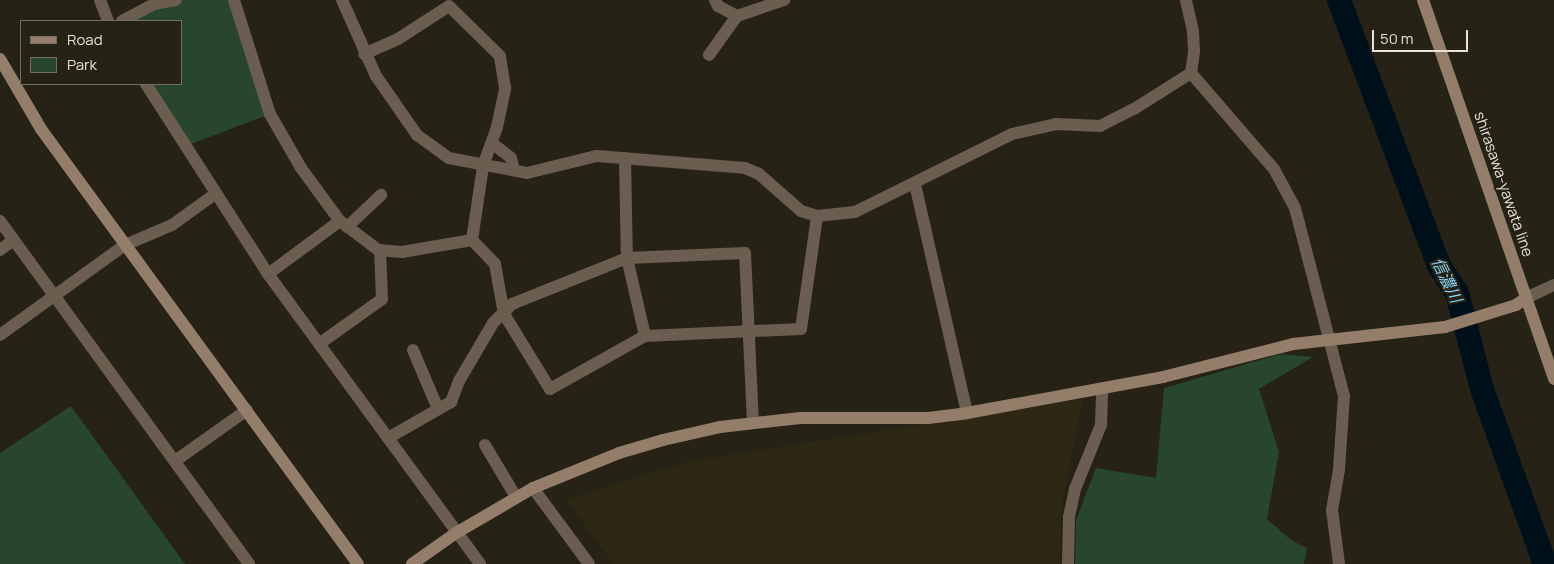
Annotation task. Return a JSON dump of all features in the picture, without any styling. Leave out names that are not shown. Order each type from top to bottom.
[{"type":"street","points":[[100,0],[108,20]]},
{"type":"street","points":[[124,20],[154,4],[176,0]]},
{"type":"street","points":[[234,0],[270,114],[301,168],[343,224],[380,250],[402,252],[472,240]]},
{"type":"street","points":[[342,0],[364,54],[417,135],[449,158],[527,173],[597,156],[745,168],[760,174],[801,211],[817,216],[855,212],[1012,134],[1056,124],[1100,126],[1112,122],[1191,73]]},
{"type":"street","points":[[715,0],[718,6],[737,16]]},
{"type":"street","points":[[709,55],[737,16],[784,0]]},
{"type":"street","points":[[1186,0],[1194,51],[1191,73],[1283,181],[1295,208],[1345,409],[1332,510],[1338,564]]},
{"type":"street","name":"shirasawa-yawata line","points":[[1423,0],[1554,378]]},
{"type":"street","points":[[364,54],[398,39],[449,6],[500,56],[505,88],[492,143],[483,166],[472,240]]},
{"type":"street","points":[[0,59],[41,129],[358,564]]},
{"type":"street","points":[[147,85],[268,274],[480,564]]},
{"type":"street","points":[[492,143],[511,158],[514,170]]},
{"type":"street","points":[[625,158],[627,258],[645,336]]},
{"type":"street","points":[[914,184],[966,413]]},
{"type":"street","points":[[0,336],[125,245],[172,225],[215,194]]},
{"type":"street","points":[[268,274],[343,224],[381,195]]},
{"type":"street","points":[[472,240],[495,264],[504,311],[550,389],[645,336],[801,329],[817,216]]},
{"type":"street","points":[[0,221],[12,242],[249,564]]},
{"type":"street","points":[[0,250],[12,242]]},
{"type":"street","points":[[319,344],[382,299],[380,250]]},
{"type":"street","points":[[388,438],[451,402],[459,381],[504,311],[512,304],[627,258],[745,253],[753,423]]},
{"type":"street","points":[[412,564],[456,533],[534,488],[619,453],[720,427],[800,418],[928,418],[1102,390],[1293,344],[1452,325],[1516,305],[1526,298],[1554,285]]},
{"type":"street","points":[[412,350],[438,409]]},
{"type":"street","points":[[1068,564],[1069,517],[1075,489],[1101,424],[1102,390]]},
{"type":"street","points":[[175,461],[247,410]]},
{"type":"street","points":[[485,445],[516,497]]},
{"type":"street","points":[[534,488],[590,564]]},
{"type":"shaded area","points":[[1083,399],[1062,502],[1060,564],[613,564],[566,499],[691,461]]},
{"type":"green space","points":[[176,0],[234,0],[270,114],[186,146],[147,85],[182,85],[182,20],[125,20]]},
{"type":"green space","points":[[1281,354],[1313,357],[1259,389],[1279,452],[1267,519],[1291,540],[1307,548],[1304,564],[1075,564],[1076,520],[1096,468],[1156,478],[1164,388]]},
{"type":"green space","points":[[71,406],[185,564],[0,564],[0,453]]},
{"type":"waterway","name":"信濃川","points":[[1339,0],[1438,264],[1457,293],[1482,389],[1545,564]]}]
